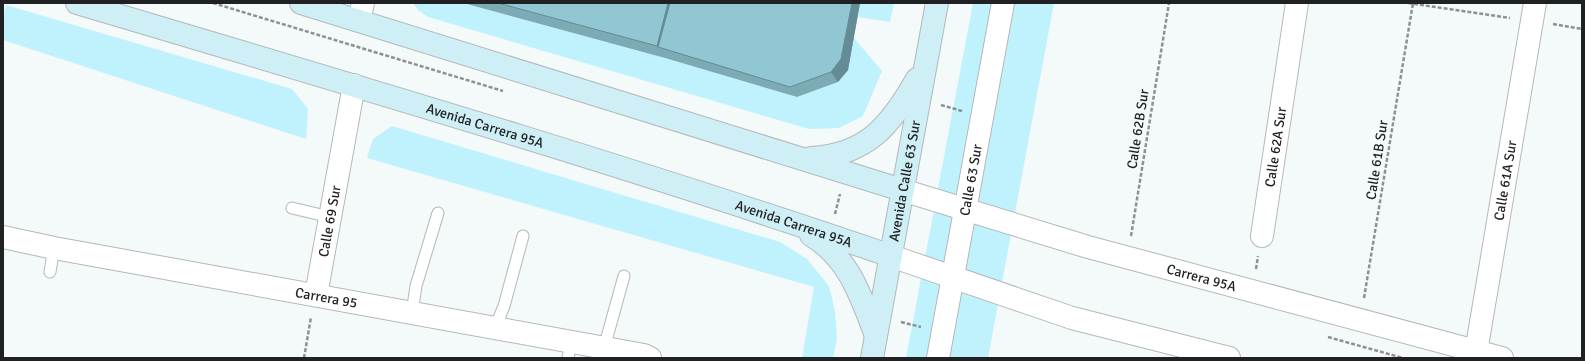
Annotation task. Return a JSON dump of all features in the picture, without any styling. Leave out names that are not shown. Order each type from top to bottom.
[{"type":"main road","name":"Avenida Carrera 95A","points":[[77,3],[354,85],[789,221],[891,256]]},
{"type":"main road","points":[[301,3],[362,12],[902,190]]},
{"type":"main road","name":"Avenida Calle 63 Sur","points":[[872,358],[924,66],[937,3]]},
{"type":"main road","points":[[802,158],[843,154],[864,144],[882,129],[900,109],[924,66]]},
{"type":"main road","points":[[789,221],[819,240],[836,255],[850,273],[862,297],[876,336]]},
{"type":"street","name":"Calle 63 Sur","points":[[938,358],[954,278],[1003,3]]},
{"type":"street","name":"Calle 62A Sur","points":[[1262,236],[1297,3]]},
{"type":"street","name":"Calle 61A Sur","points":[[1476,354],[1534,12]]},
{"type":"street","name":"Calle 69 Sur","points":[[316,295],[354,85]]},
{"type":"street","name":"Carrera 95A","points":[[902,190],[1127,258],[1361,320],[1476,354],[1502,358]]},
{"type":"street","name":"Carrera 95","points":[[3,237],[54,248],[495,328],[570,350],[604,348],[644,355],[650,358]]},
{"type":"street","points":[[891,256],[1072,318],[1229,358]]},
{"type":"lane","points":[[292,208],[330,217]]},
{"type":"lane","points":[[412,313],[416,286],[438,212]]},
{"type":"lane","points":[[495,328],[504,306],[522,236]]},
{"type":"lane","points":[[50,272],[54,248]]},
{"type":"lane","points":[[604,348],[624,276]]},
{"type":"path","name":"Calle 62B Sur","points":[[1127,258],[1169,3]]},
{"type":"path","points":[[1408,3],[1534,12],[1582,28]]},
{"type":"path","name":"Calle 61B Sur","points":[[1361,320],[1413,3]]},
{"type":"path","points":[[830,236],[845,172]]},
{"type":"path","points":[[1252,291],[1262,236]]},
{"type":"path","points":[[304,358],[316,295]]},
{"type":"shaded area","points":[[413,3],[463,3],[665,58],[797,97],[838,82],[848,70],[854,38],[882,71],[863,116],[839,128],[809,129],[428,17],[418,10]]},
{"type":"shaded area","points":[[860,3],[894,3],[890,22],[858,17]]},
{"type":"shaded area","points":[[973,3],[1054,3],[988,358],[906,358]]},
{"type":"shaded area","points":[[6,5],[292,89],[308,109],[306,139],[3,40],[3,19]]},
{"type":"shaded area","points":[[392,126],[780,242],[807,259],[829,286],[835,311],[837,339],[833,358],[802,358],[814,287],[367,158],[373,139]]},
{"type":"building","points":[[498,3],[668,3],[657,46]]},
{"type":"building","points":[[670,3],[852,3],[841,59],[831,72],[790,87],[658,47]]}]
